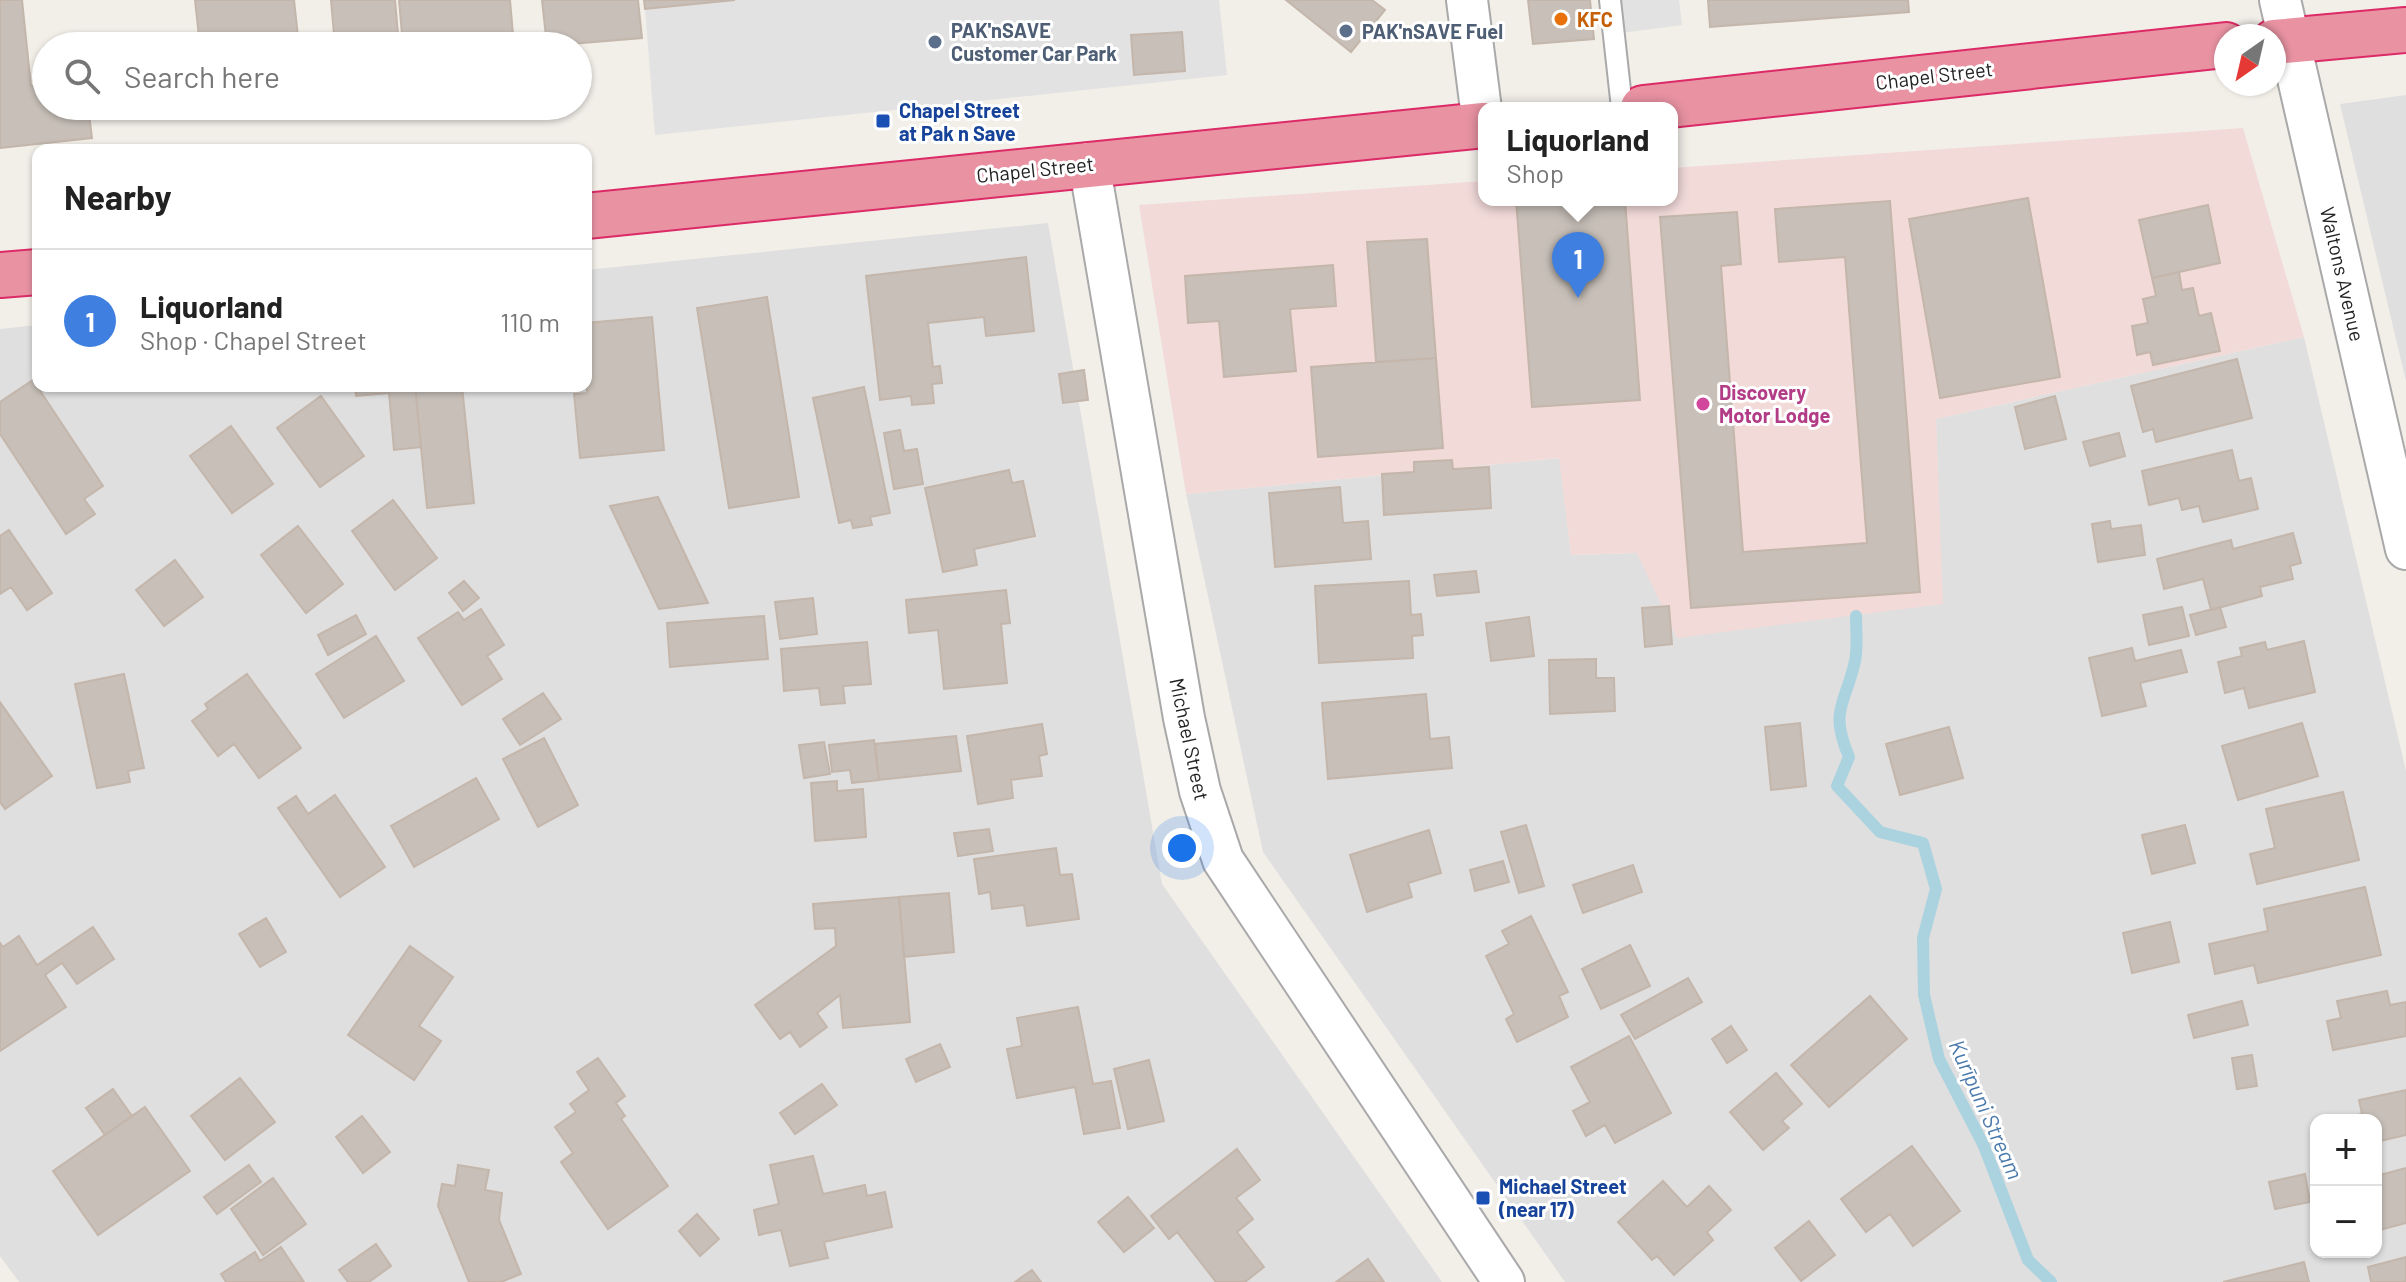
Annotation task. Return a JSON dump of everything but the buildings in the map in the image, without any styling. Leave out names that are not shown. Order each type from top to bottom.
[{"type":"highway","points":[[2286,42],[2406,30]]},
{"type":"highway","name":"Chapel Street","points":[[1678,104],[2214,46]]},
{"type":"highway","name":"Chapel Street","points":[[592,215],[1478,126]]},
{"type":"highway","points":[[0,275],[32,272]]},
{"type":"street","points":[[1467,0],[1481,102]]},
{"type":"street","name":"Waltons Avenue","points":[[2280,0],[2281,24]]},
{"type":"street","name":"Waltons Avenue","points":[[2286,58],[2406,549]]},
{"type":"street","name":"Michael Street","points":[[1089,163],[1184,718],[1200,791],[1223,860],[1504,1282]]},
{"type":"lane","points":[[1610,0],[1621,102]]},
{"type":"shaded area","name":"PAK'nSAVE Customer Car Park","points":[[735,0],[1219,0],[1227,75],[655,135],[645,9]]},
{"type":"shaded area","points":[[1610,0],[1679,0],[1682,25],[1614,34]]},
{"type":"shaded area","points":[[2406,95],[2406,381],[2340,104]]},
{"type":"shaded area","points":[[2243,128],[2304,337],[1936,419],[1943,604],[1677,638],[1637,553],[1571,555],[1559,458],[1186,494],[1139,205],[1478,181],[1478,206],[1678,206],[1678,168]]},
{"type":"shaded area","points":[[1048,223],[1162,884],[1442,1282],[19,1282],[0,1256],[0,329],[32,326],[32,392],[592,392],[592,269]]},
{"type":"shaded area","points":[[2304,337],[2406,771],[2406,1282],[1565,1282],[1263,852],[1186,494],[1560,458],[1571,555],[1637,553],[1942,604],[1936,419]]},
{"type":"waterway","name":"Kurīpuni Stream","points":[[1856,616],[1856,656],[1839,717],[1849,757],[1837,786],[1880,832],[1923,843],[1936,889],[1923,938],[1924,995],[1939,1059],[1984,1146],[2028,1260],[2051,1282]]},
{"type":"place","name":"KFC","points":[[1561,19]]},
{"type":"place","name":"PAK'nSAVE Fuel","points":[[1346,31]]},
{"type":"place","name":"PAK'nSAVE Customer Car Park","points":[[935,42]]},
{"type":"place","name":"Chapel Street at Pak n Save","points":[[883,121]]},
{"type":"place","name":"Liquorland","points":[[1578,298]]},
{"type":"place","name":"Discovery Motor Lodge","points":[[1703,404]]},
{"type":"place","name":"Michael Street (near 17)","points":[[1483,1198]]}]
